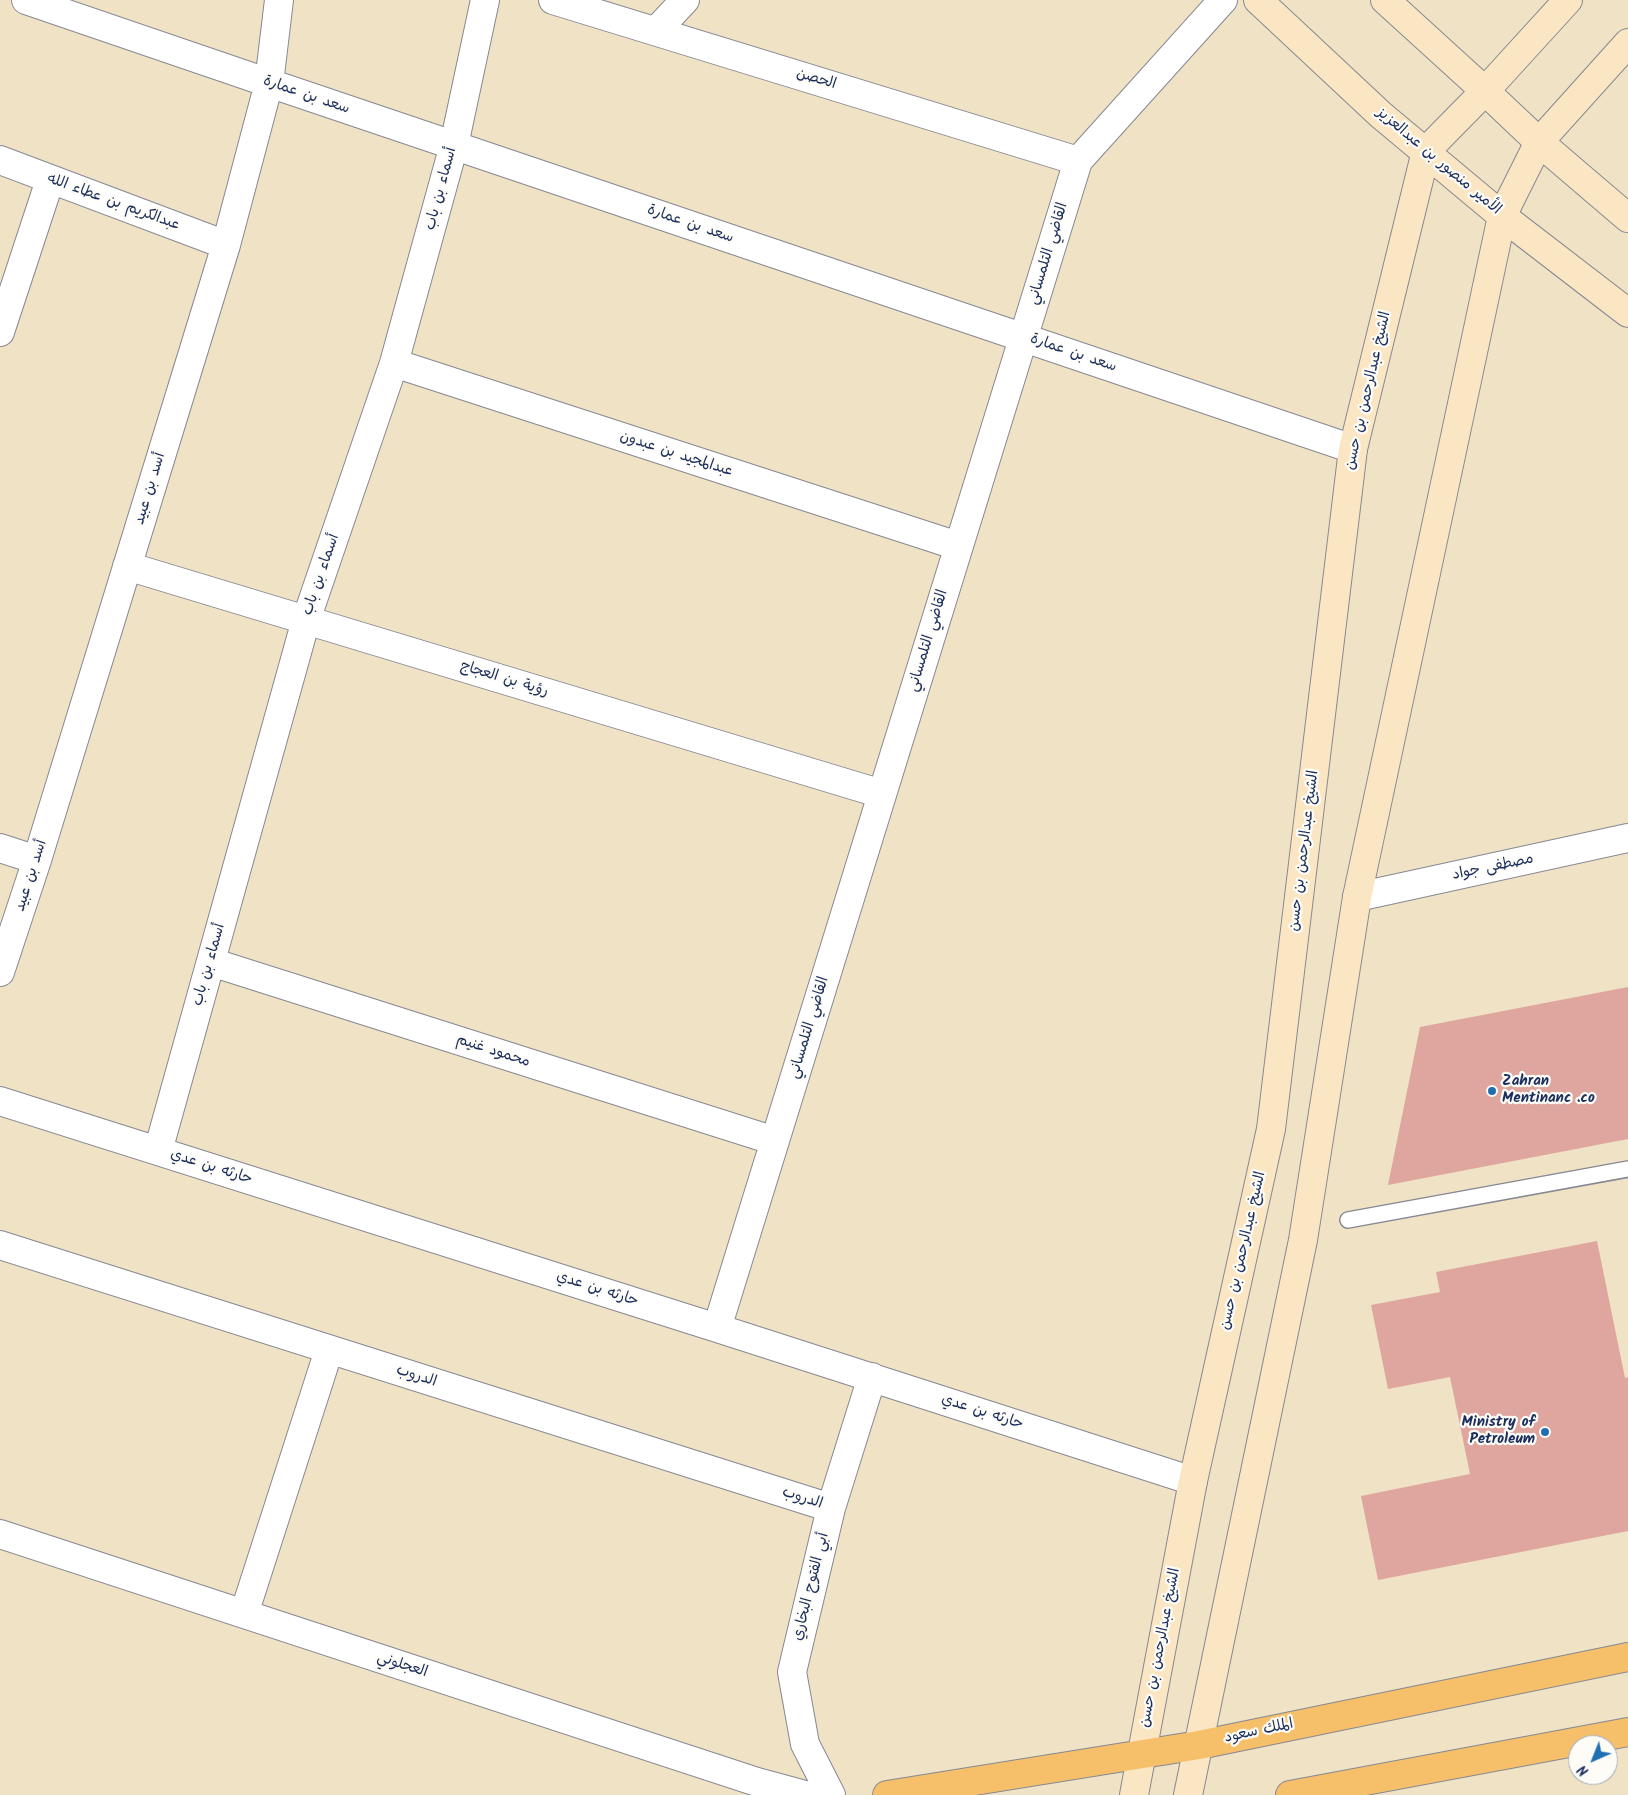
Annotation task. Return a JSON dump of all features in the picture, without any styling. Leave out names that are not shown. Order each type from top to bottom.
[{"type":"main road","name":"الملك سعود","points":[[887,1795],[1198,1745],[1628,1657]]},
{"type":"main road","points":[[1290,1795],[1628,1732]]},
{"type":"street","name":"سعد بن عمارة","points":[[26,0],[1353,449]]},
{"type":"street","name":"أسد بن عبيد","points":[[0,972],[38,860],[226,244],[268,83],[279,0]]},
{"type":"street","name":"أسماء بن باب","points":[[158,1151],[306,620],[394,363],[454,146],[485,0]]},
{"type":"street","name":"الحصن","points":[[553,0],[1078,161]]},
{"type":"street","points":[[656,31],[685,0]]},
{"type":"street","name":"القاضي التلمساني","points":[[717,1328],[1078,161],[1223,0]]},
{"type":"street","name":"الأمير منصور بن عبدالعزيز","points":[[1258,0],[1381,115],[1502,216],[1628,314]]},
{"type":"street","points":[[1385,0],[1538,142],[1628,218]]},
{"type":"street","points":[[1426,151],[1485,91],[1568,0]]},
{"type":"street","points":[[1188,1795],[1303,1240],[1357,897],[1502,216],[1538,142],[1628,43]]},
{"type":"street","name":"الشيخ عبدالرحمن بن حسن","points":[[1134,1795],[1192,1481],[1271,1130],[1353,449],[1426,151]]},
{"type":"street","name":"عبدالكريم بن عطاء الله","points":[[0,160],[226,244]]},
{"type":"street","points":[[0,332],[50,180]]},
{"type":"street","name":"عبدالمجيد بن عبدون","points":[[394,363],[958,546]]},
{"type":"street","name":"رؤية بن العجاج","points":[[127,566],[882,794]]},
{"type":"street","name":"مصطفى جواد","points":[[1357,897],[1628,838]]},
{"type":"street","points":[[0,848],[38,860]]},
{"type":"street","name":"محمود غنيم","points":[[211,962],[775,1141]]},
{"type":"street","name":"حارثه بن عدي","points":[[0,1102],[872,1377],[1192,1481]]},
{"type":"street","name":"الدروب","points":[[0,1246],[831,1508]]},
{"type":"street","points":[[244,1614],[329,1350]]},
{"type":"street","name":"أبي الفتوح البخاري","points":[[831,1795],[804,1744],[792,1672],[831,1508],[872,1377]]},
{"type":"street","name":"العجلوني","points":[[0,1534],[757,1782],[805,1795]]},
{"type":"lane","points":[[1348,1220],[1628,1169]]},
{"type":"building","points":[[1628,987],[1628,1139],[1388,1185],[1420,1027]]},
{"type":"building","name":"Ministry of Petroleum","points":[[1597,1241],[1625,1378],[1628,1377],[1628,1531],[1378,1580],[1361,1496],[1470,1474],[1450,1377],[1388,1389],[1371,1305],[1440,1292],[1436,1272]]},
{"type":"place","name":"Zahran Mentinanc .co","points":[[1492,1091]]},
{"type":"place","name":"Ministry of Petroleum","points":[[1545,1432]]}]
